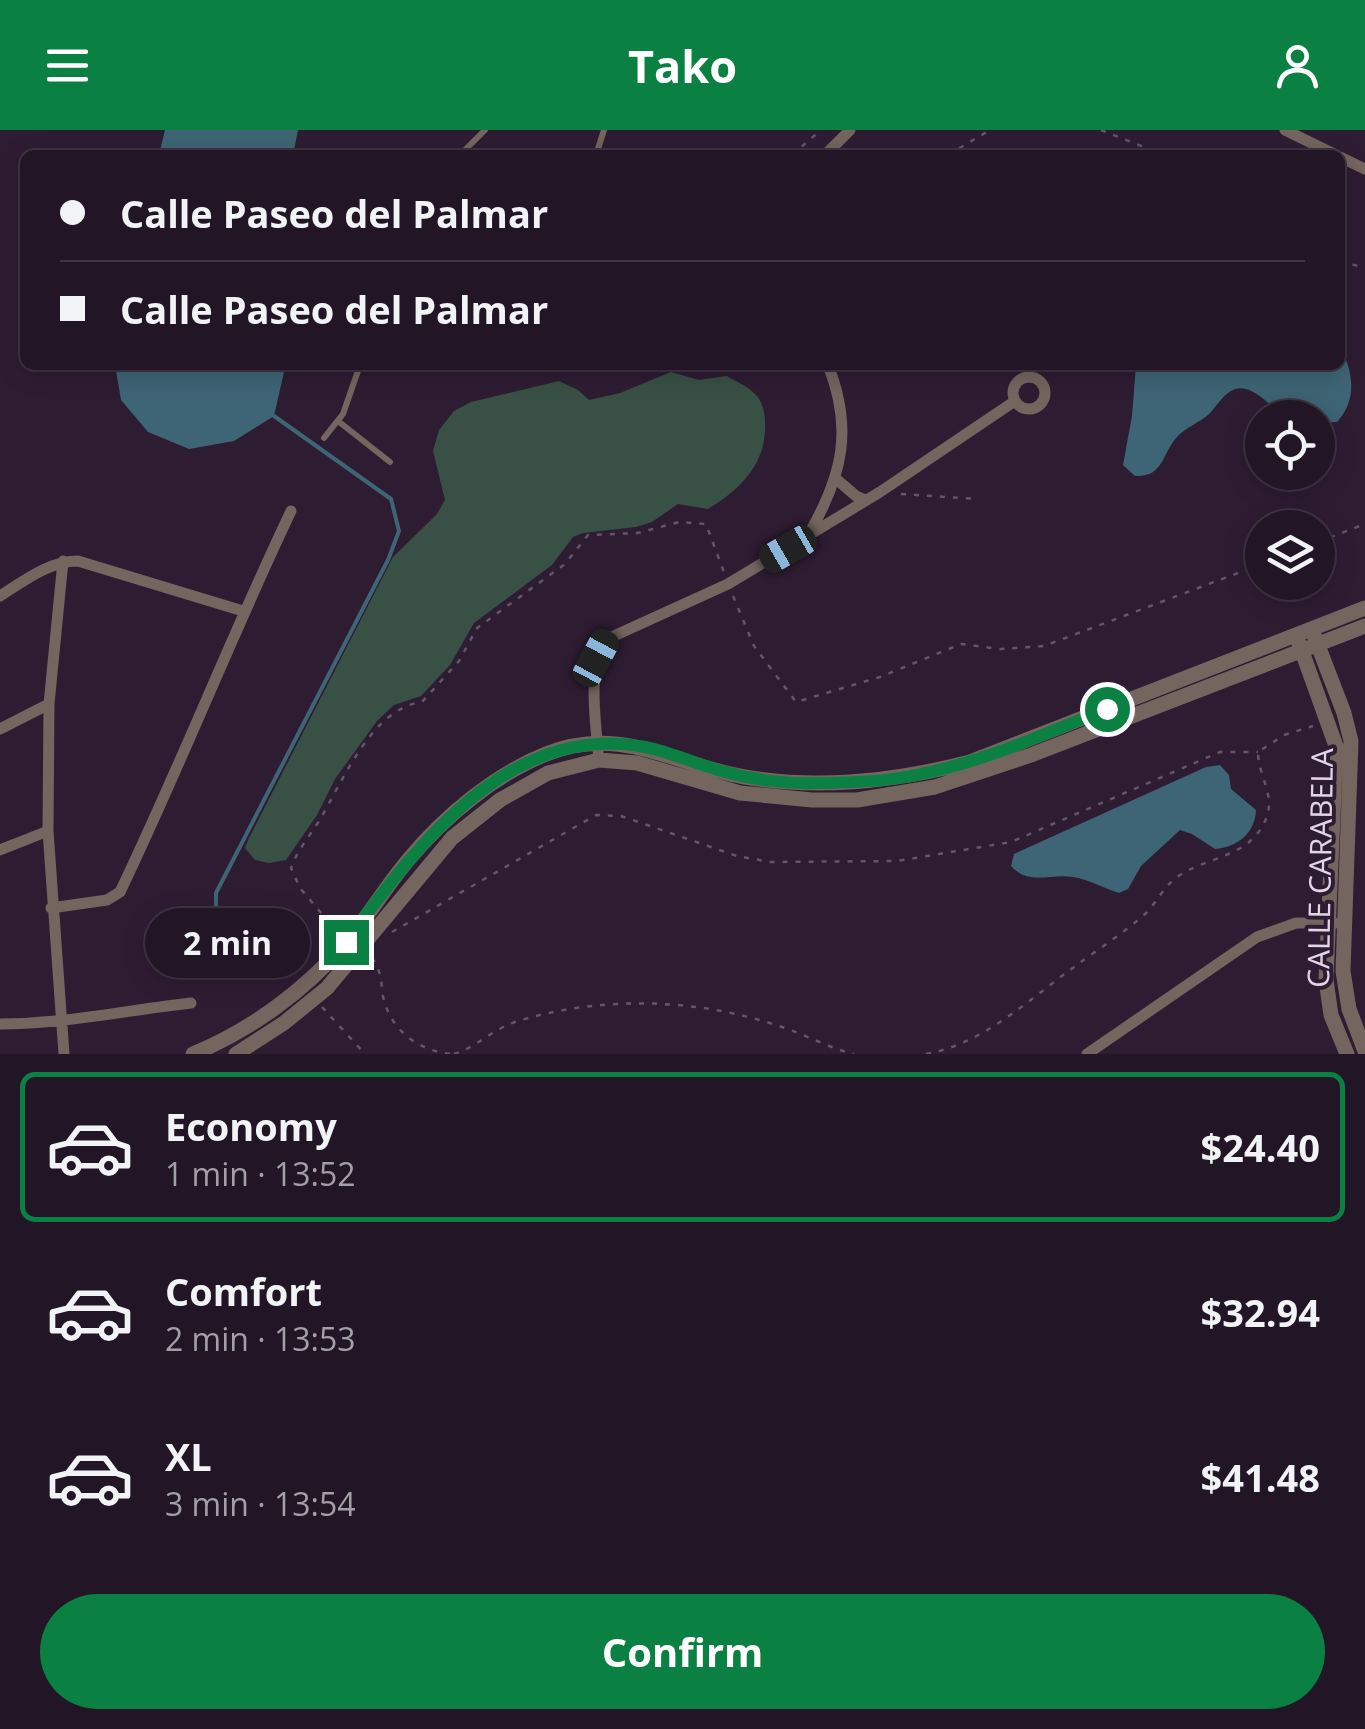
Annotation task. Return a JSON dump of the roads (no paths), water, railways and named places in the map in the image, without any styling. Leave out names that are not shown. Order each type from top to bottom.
[{"type":"street","points":[[830,150],[850,130]]},
{"type":"street","points":[[1285,130],[1326,150]]},
{"type":"street","points":[[810,532],[835,478],[844,431],[830,370]]},
{"type":"street","points":[[599,760],[594,674],[596,658],[605,640],[728,584],[880,492],[1014,402]]},
{"type":"street","points":[[835,478],[866,500]]},
{"type":"street","points":[[52,908],[107,900],[120,892],[291,511]]},
{"type":"street","points":[[0,596],[64,561],[78,561],[243,611]]},
{"type":"street","points":[[64,561],[49,704],[48,831],[64,1054]]},
{"type":"street","points":[[193,1054],[275,1008],[353,946],[474,820],[536,778],[567,766],[599,760],[637,763],[740,793],[812,800],[857,800],[935,787],[973,776],[1306,639],[1365,608]]},
{"type":"street","points":[[236,1054],[284,1024],[321,993],[408,859],[469,801],[520,765],[551,752],[598,743],[647,748],[717,770],[813,784],[919,775],[970,762],[1306,639],[1365,626]]},
{"type":"street","name":"CALLE CARABELA","points":[[1306,639],[1334,735],[1336,924],[1344,992],[1365,1050]]},
{"type":"street","name":"CALLE CARABELA","points":[[1306,639],[1351,741],[1328,994],[1331,1016],[1347,1054]]},
{"type":"street","points":[[0,729],[49,704]]},
{"type":"street","points":[[0,850],[48,831]]},
{"type":"street","points":[[1087,1054],[1258,937],[1296,924],[1336,924]]},
{"type":"street","points":[[313,976],[321,993]]},
{"type":"street","points":[[0,1024],[61,1021],[192,1003]]},
{"type":"street","points":[[275,1008],[284,1024]]},
{"type":"lane","points":[[465,150],[485,130]]},
{"type":"lane","points":[[324,438],[343,414],[358,370]]},
{"type":"lane","points":[[338,421],[390,462]]},
{"type":"water","points":[[165,130],[298,130],[294,150],[160,150]]},
{"type":"water","points":[[1345,358],[1351,394],[1337,422],[1335,400],[1264,400],[1252,391],[1238,389],[1228,393],[1209,414],[1181,434],[1152,473],[1135,476],[1123,465],[1136,370],[1345,370]]},
{"type":"water","points":[[116,370],[284,372],[274,416],[234,441],[189,449],[148,432],[121,400]]},
{"type":"water","points":[[1220,765],[1229,775],[1231,789],[1256,810],[1249,832],[1231,845],[1215,849],[1180,830],[1141,866],[1128,889],[1119,893],[1073,877],[1025,876],[1011,866],[1014,854],[1206,767]]},
{"type":"waterway","points":[[259,954],[216,927],[216,893],[388,560],[399,531],[391,499],[274,416]]}]
